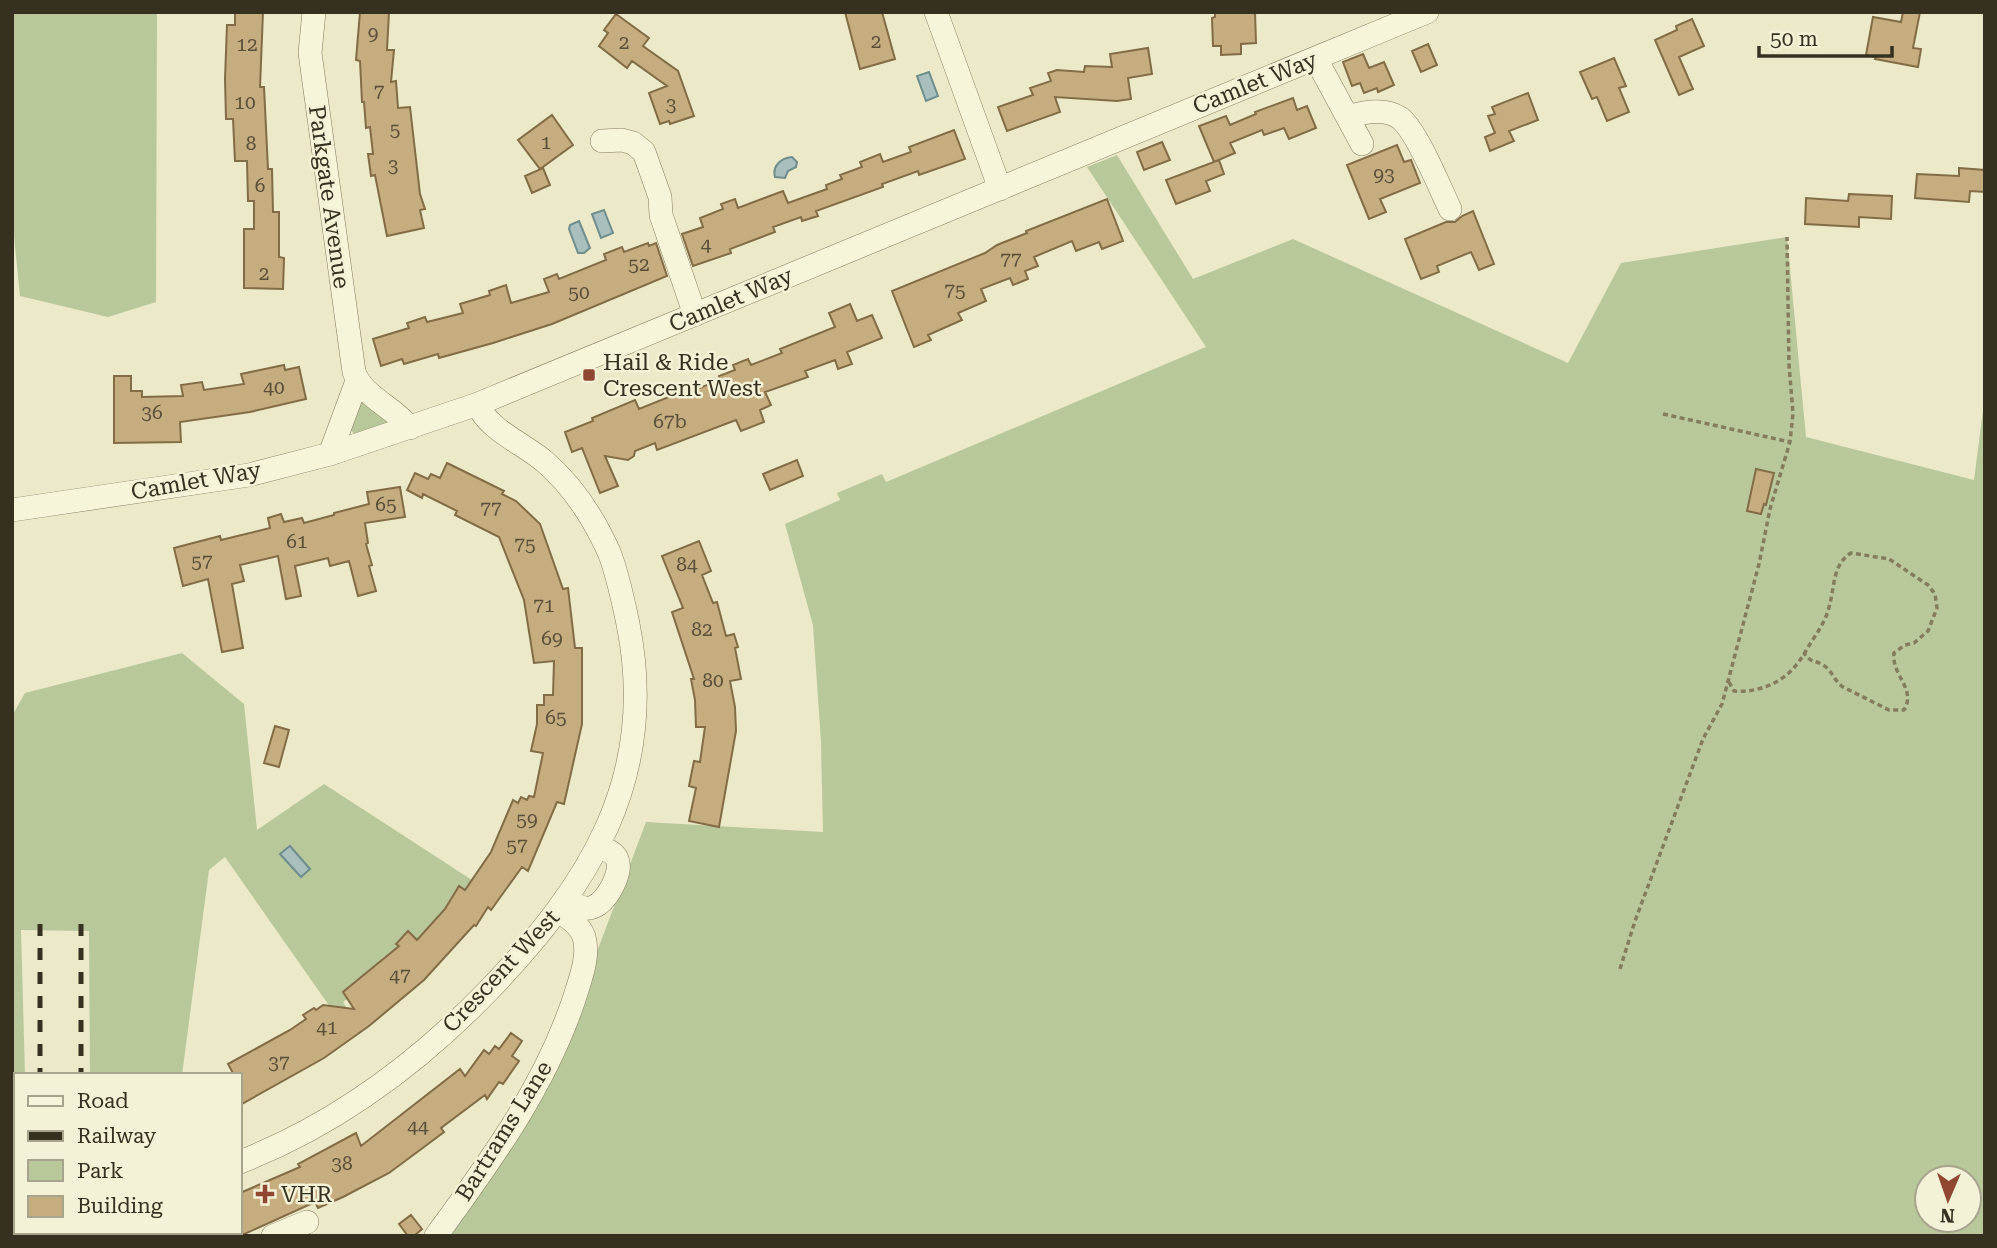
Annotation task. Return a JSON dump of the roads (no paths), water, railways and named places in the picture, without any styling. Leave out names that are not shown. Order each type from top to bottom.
[{"type":"street","name":"Parkgate Avenue","points":[[314,12],[310,53],[357,381]]},
{"type":"street","points":[[936,12],[1000,189]]},
{"type":"street","name":"Camlet Way","points":[[12,510],[249,475],[330,454],[410,428],[478,404],[1427,12]]},
{"type":"street","points":[[1315,59],[1362,144]]},
{"type":"street","points":[[1348,117],[1373,111],[1402,119],[1424,154],[1450,209]]},
{"type":"street","points":[[602,141],[622,140],[633,143],[643,152],[660,197],[661,215],[695,315]]},
{"type":"street","points":[[330,454],[357,381],[410,428]]},
{"type":"street","name":"Crescent West","points":[[242,1161],[338,1115],[397,1074],[480,999],[534,942],[562,905],[608,827],[627,766],[636,708],[637,677],[624,602],[609,553],[563,479],[544,461],[484,417],[478,404]]},
{"type":"street","points":[[562,905],[593,908],[604,900],[617,872],[618,861],[614,854],[598,846]]},
{"type":"street","name":"Bartrams Lane","points":[[436,1236],[535,1091],[565,1028],[585,966],[584,938],[562,905]]},
{"type":"street","points":[[273,1236],[307,1222]]},
{"type":"water","points":[[929,72],[938,96],[926,101],[917,76]]},
{"type":"water","points":[[792,157],[797,162],[796,167],[788,171],[785,178],[775,177],[778,163]]},
{"type":"water","points":[[604,210],[613,233],[601,238],[592,214]]},
{"type":"water","points":[[579,221],[590,248],[584,253],[578,253],[569,229],[570,225]]},
{"type":"water","points":[[290,846],[310,869],[301,877],[280,854]]},
{"type":"railway","points":[[40,924],[40,1073]]},
{"type":"railway","points":[[81,924],[81,1073]]},
{"type":"place","name":"Hail & Ride Crescent West","points":[[589,375]]},
{"type":"place","name":"VHR","points":[[265,1194]]}]
